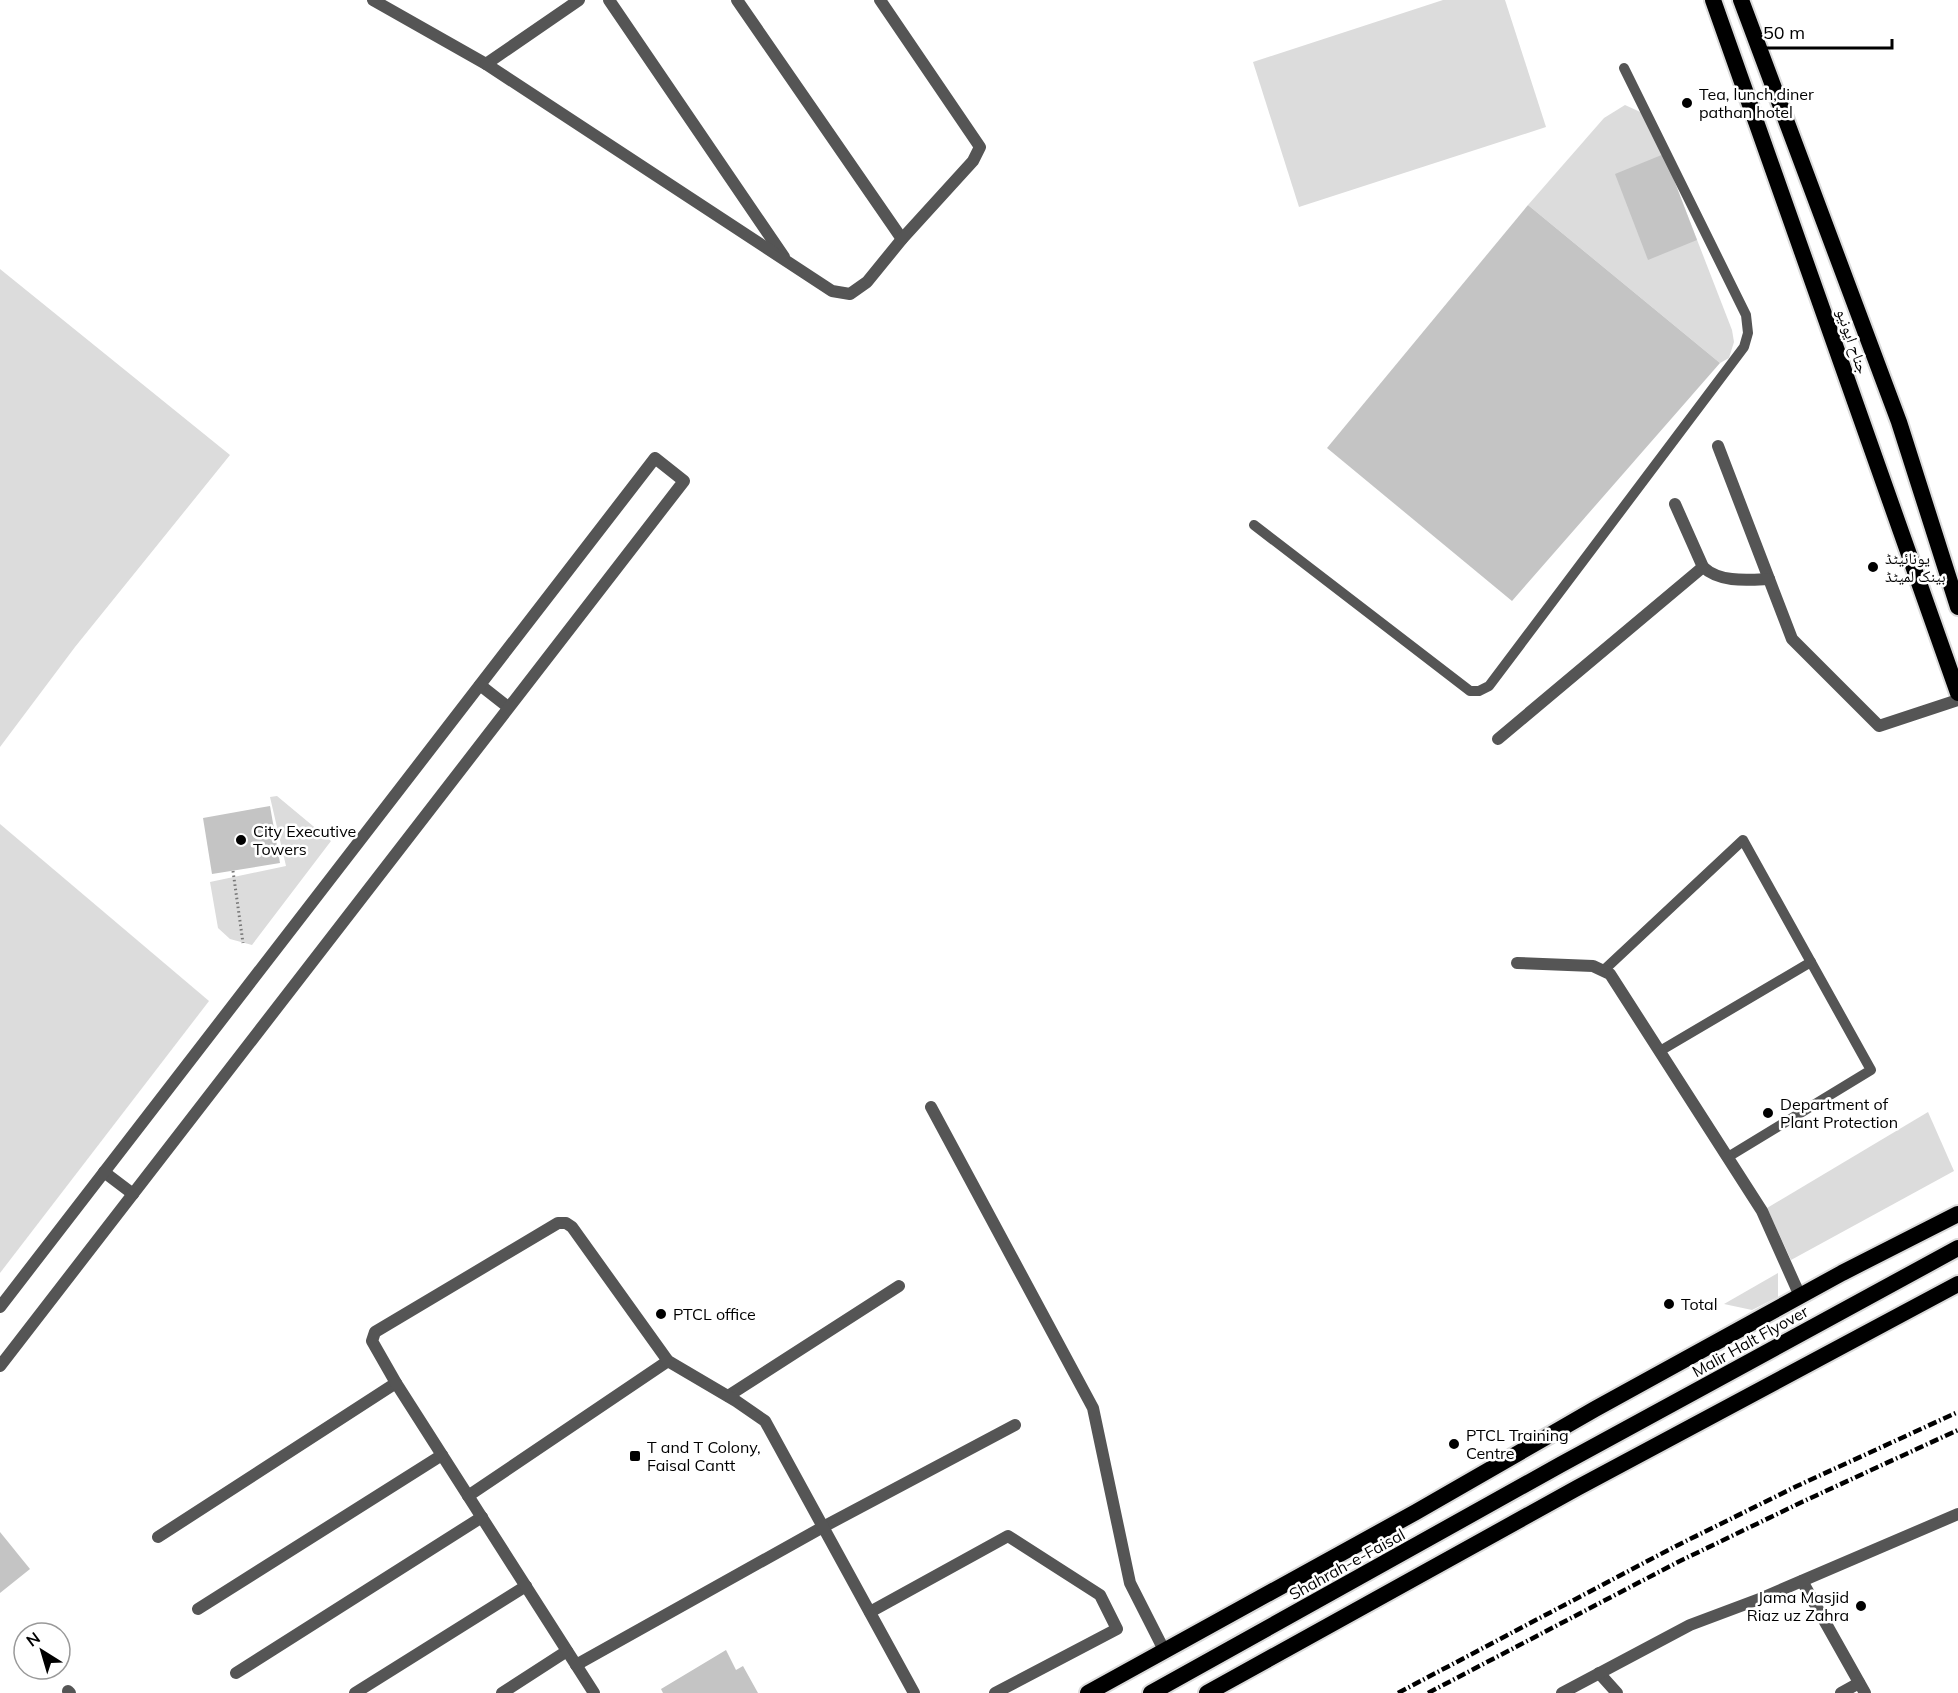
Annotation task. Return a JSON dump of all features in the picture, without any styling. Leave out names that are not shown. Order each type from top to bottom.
[{"type":"highway","name":"جناح ایونیو","points":[[1713,0],[1957,690]]},
{"type":"highway","name":"جناح ایونیو","points":[[1741,0],[1899,422],[1958,607]]},
{"type":"highway","points":[[1088,1693],[1800,1296],[1958,1214]]},
{"type":"highway","name":"Malir Halt Flyover","points":[[1560,1465],[1958,1248]]},
{"type":"highway","points":[[1207,1693],[1577,1488],[1958,1284]]},
{"type":"highway","name":"Shahrah-e-Faisal","points":[[1150,1693],[1560,1465]]},
{"type":"street","points":[[373,0],[486,64],[832,291],[850,294],[867,282],[902,239],[973,161],[980,147],[880,0]]},
{"type":"street","points":[[386,8],[398,0]]},
{"type":"street","points":[[486,64],[579,0]]},
{"type":"street","points":[[609,0],[787,261]]},
{"type":"street","points":[[737,0],[902,239]]},
{"type":"street","points":[[1718,446],[1792,639],[1879,726],[1957,690]]},
{"type":"street","points":[[0,1307],[655,458],[684,481],[0,1366]]},
{"type":"street","points":[[1675,504],[1703,567],[1714,574],[1735,579],[1769,579]]},
{"type":"street","points":[[1498,739],[1703,567]]},
{"type":"street","points":[[480,685],[508,706]]},
{"type":"street","points":[[1517,963],[1593,966],[1604,970],[1616,981],[1762,1210],[1800,1296]]},
{"type":"street","points":[[931,1107],[1093,1408],[1131,1583],[1165,1652]]},
{"type":"street","points":[[104,1172],[133,1194]]},
{"type":"street","points":[[594,1693],[396,1383],[372,1341],[375,1332],[558,1223],[566,1223],[572,1227],[668,1361],[765,1421],[914,1693]]},
{"type":"street","points":[[728,1396],[899,1286]]},
{"type":"street","points":[[468,1496],[668,1361]]},
{"type":"street","points":[[158,1537],[396,1383]]},
{"type":"street","points":[[576,1665],[824,1527],[1015,1425]]},
{"type":"street","points":[[198,1608],[442,1455]]},
{"type":"street","points":[[1562,1693],[1690,1624],[1762,1598],[1958,1514]]},
{"type":"street","points":[[236,1672],[482,1517]]},
{"type":"street","points":[[870,1612],[1008,1536],[1100,1595],[1117,1629],[995,1693]]},
{"type":"street","points":[[1802,1581],[1862,1688],[1841,1693]]},
{"type":"street","points":[[355,1693],[526,1586]]},
{"type":"street","points":[[502,1693],[567,1651]]},
{"type":"street","points":[[1599,1673],[1617,1693]]},
{"type":"lane","points":[[1254,525],[1470,691],[1479,691],[1490,686],[1744,347],[1748,333],[1746,315],[1624,68]]},
{"type":"lane","points":[[1604,970],[1743,840],[1871,1070],[1728,1157]]},
{"type":"lane","points":[[1660,1051],[1811,962]]},
{"type":"path","points":[[233,871],[243,943]]},
{"type":"shaded area","points":[[1443,0],[1505,0],[1546,127],[1299,207],[1253,62]]},
{"type":"shaded area","points":[[1625,105],[1649,116],[1732,330],[1734,342],[1729,358],[1720,363],[1528,205],[1604,118]]},
{"type":"shaded area","points":[[0,269],[230,455],[75,647],[0,747]]},
{"type":"shaded area","points":[[277,796],[331,841],[252,945],[230,939],[218,928],[210,882],[286,866],[270,797]]},
{"type":"shaded area","points":[[0,824],[209,1001],[0,1273]]},
{"type":"shaded area","points":[[1928,1112],[1954,1171],[1791,1260],[1767,1208]]},
{"type":"shaded area","points":[[1778,1273],[1778,1297],[1752,1310],[1724,1304]]},
{"type":"building","points":[[1664,154],[1697,240],[1648,260],[1615,174]]},
{"type":"building","points":[[1528,205],[1720,363],[1512,601],[1327,448]]},
{"type":"building","name":"City Executive Towers","points":[[270,806],[280,863],[212,874],[203,818]]},
{"type":"building","points":[[0,1532],[30,1569],[0,1593]]},
{"type":"building","points":[[726,1650],[736,1670],[743,1666],[758,1693],[663,1693],[661,1689]]},
{"type":"railway","points":[[1398,1693],[1674,1547],[1797,1486],[1958,1412]]},
{"type":"railway","points":[[1428,1693],[1678,1562],[1958,1430]]},
{"type":"place","name":"Tea, lunch,diner pathan hotel","points":[[1687,103]]},
{"type":"place","name":"یونائیٹڈ بینک لمیٹڈ","points":[[1873,567]]},
{"type":"place","name":"City Executive Towers","points":[[241,840]]},
{"type":"place","name":"Department of Plant Protection","points":[[1768,1113]]},
{"type":"place","name":"Total","points":[[1669,1304]]},
{"type":"place","name":"PTCL office","points":[[661,1314]]},
{"type":"place","name":"PTCL Training Centre","points":[[1454,1444]]},
{"type":"place","name":"T and T Colony, Faisal Cantt","points":[[635,1456]]},
{"type":"place","name":"Jama Masjid Riaz uz Zahra","points":[[1861,1606]]}]
